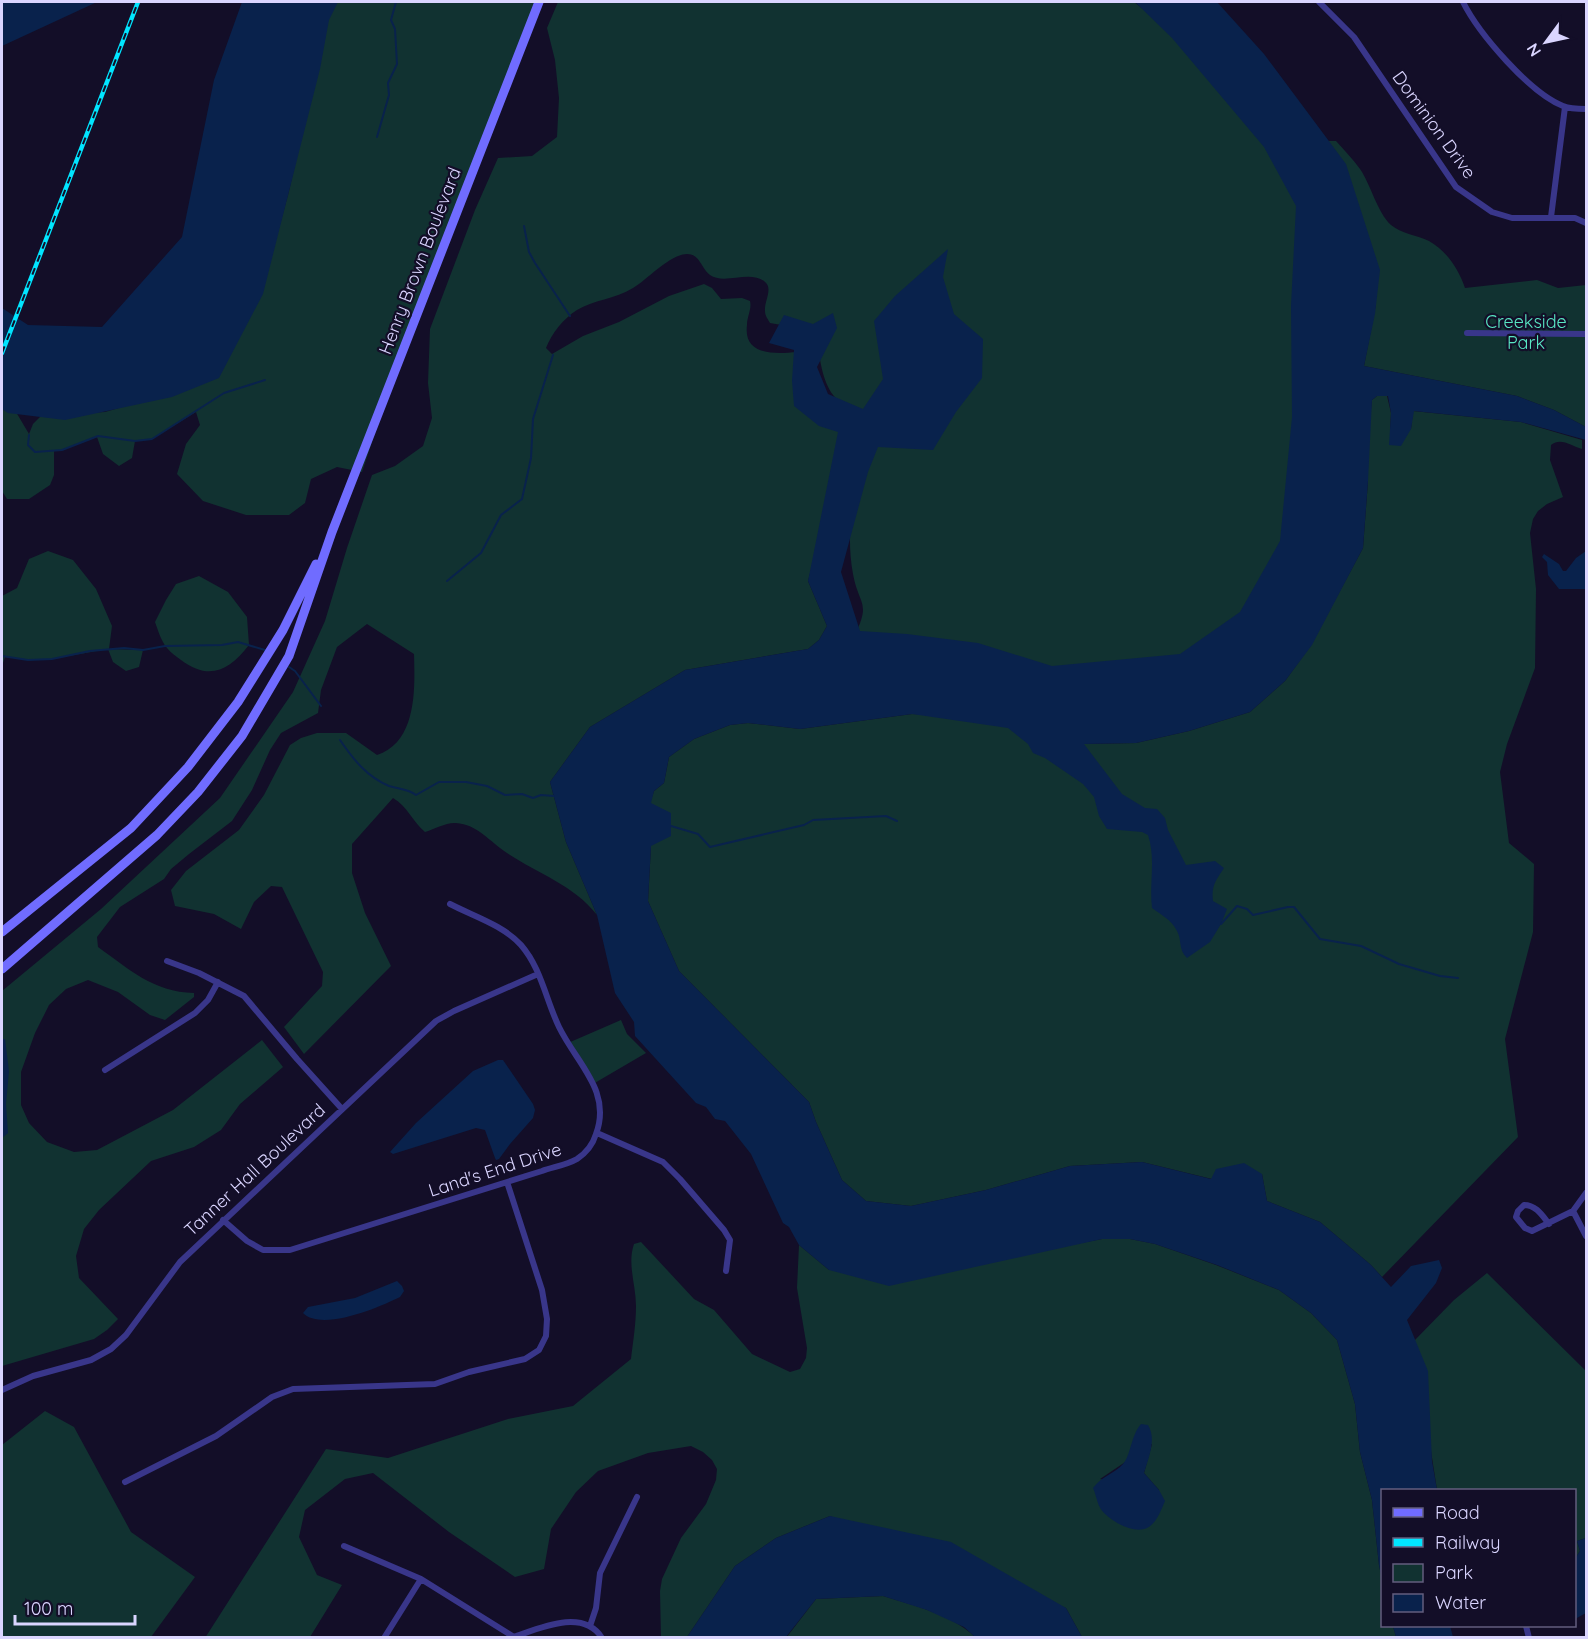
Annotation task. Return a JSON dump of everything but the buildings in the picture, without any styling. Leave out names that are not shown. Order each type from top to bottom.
[{"type":"main road","name":"Henry Brown Boulevard","points":[[2,969],[157,835],[198,792],[242,736],[290,656],[332,532],[539,2]]},
{"type":"main road","name":"Henry Brown Boulevard","points":[[2,932],[131,828],[188,767],[238,702],[283,630],[332,532]]},
{"type":"street","name":"Dominion Drive","points":[[1318,2],[1354,37],[1456,187],[1492,212],[1512,218],[1575,218],[1587,224]]},
{"type":"street","points":[[1463,2],[1488,39],[1539,94],[1565,107],[1587,109]]},
{"type":"street","points":[[1551,217],[1565,107]]},
{"type":"street","points":[[1467,333],[1587,334]]},
{"type":"street","name":"Land's End Drive","points":[[223,1220],[247,1242],[263,1250],[290,1250],[576,1160],[587,1150],[601,1122],[601,1104],[597,1090],[560,1028],[538,974],[521,946],[509,934],[450,904]]},
{"type":"street","points":[[167,961],[218,982],[244,996],[342,1109]]},
{"type":"street","name":"Tanner Hall Boulevard","points":[[2,1390],[33,1376],[92,1359],[111,1349],[126,1335],[180,1262],[436,1021],[453,1011],[538,974]]},
{"type":"street","points":[[105,1070],[195,1013],[208,1000],[218,982]]},
{"type":"street","points":[[597,1133],[663,1162],[680,1179],[730,1240],[726,1271]]},
{"type":"street","points":[[125,1482],[216,1436],[272,1397],[293,1389],[435,1384],[469,1372],[525,1359],[539,1350],[546,1336],[547,1320],[542,1290],[507,1182]]},
{"type":"street","points":[[1549,1224],[1530,1205],[1524,1205],[1516,1217],[1525,1228],[1532,1231],[1549,1224],[1573,1211],[1587,1193]]},
{"type":"street","points":[[1573,1211],[1587,1236]]},
{"type":"street","points":[[590,1626],[596,1608],[600,1573],[637,1497]]},
{"type":"street","points":[[344,1546],[421,1580],[514,1637],[555,1623],[586,1623],[598,1631],[602,1638]]},
{"type":"street","points":[[384,1638],[421,1580]]},
{"type":"green space","points":[[337,2],[541,2],[389,391],[362,472],[337,467],[311,479],[305,503],[289,515],[246,515],[203,501],[177,474],[186,444],[200,425],[196,412],[152,439],[135,441],[132,458],[119,466],[103,454],[97,437],[62,450],[54,450],[54,475],[50,485],[29,499],[7,499],[2,491],[2,393],[29,434],[33,424],[41,416],[105,412],[146,400],[278,232],[329,15]]},
{"type":"green space","points":[[558,2],[1134,2],[1147,12],[1228,93],[1301,199],[1287,561],[1174,690],[855,635],[863,609],[855,584],[850,554],[851,512],[868,409],[853,408],[841,402],[833,394],[823,371],[816,331],[770,323],[765,313],[768,287],[764,281],[751,277],[716,278],[707,272],[695,256],[687,254],[673,258],[626,292],[577,310],[558,327],[551,337],[546,348],[552,354],[583,336],[619,322],[669,296],[704,284],[712,288],[721,299],[742,298],[750,301],[747,335],[755,348],[770,353],[797,352],[847,431],[808,581],[827,626],[819,640],[808,649],[685,670],[590,727],[550,782],[566,842],[597,915],[566,887],[507,853],[477,830],[464,824],[452,823],[425,832],[393,798],[352,844],[352,873],[365,913],[391,966],[304,1054],[284,1027],[322,986],[323,972],[282,887],[271,886],[254,902],[241,929],[214,914],[175,906],[171,890],[186,871],[239,830],[264,795],[290,745],[301,738],[317,733],[346,733],[377,755],[400,739],[411,713],[414,654],[367,624],[337,647],[321,690],[318,713],[281,733],[270,750],[252,790],[232,821],[171,869],[164,879],[120,907],[97,937],[98,947],[142,978],[179,992],[194,993],[194,997],[165,1020],[150,1015],[118,992],[88,980],[66,989],[49,1005],[35,1033],[21,1072],[21,1105],[29,1123],[47,1142],[74,1152],[97,1150],[173,1110],[262,1040],[283,1067],[240,1104],[221,1130],[194,1147],[151,1161],[99,1210],[84,1229],[76,1256],[79,1278],[118,1319],[94,1339],[2,1366],[2,991],[101,909],[220,798],[293,692],[325,621],[372,475],[395,466],[423,446],[432,418],[428,383],[430,329],[475,210],[498,158],[532,156],[557,137],[559,98],[555,60],[547,28]]},
{"type":"green space","name":"Creekside Park","points":[[1322,141],[1336,141],[1360,169],[1386,220],[1395,228],[1429,241],[1441,250],[1456,268],[1465,288],[1537,280],[1558,288],[1586,285],[1586,427],[1554,410],[1517,396],[1364,366],[1376,304]]},
{"type":"green space","points":[[1377,396],[1387,396],[1391,413],[1390,433],[1411,429],[1413,411],[1521,422],[1582,440],[1582,449],[1562,442],[1551,445],[1550,460],[1563,497],[1547,504],[1538,511],[1533,519],[1530,533],[1536,589],[1535,668],[1507,744],[1500,772],[1509,843],[1534,864],[1533,932],[1505,1039],[1518,1137],[1382,1277],[1320,1222],[1267,1201],[1262,1174],[1212,1179],[1142,1162],[1070,1166],[986,1190],[911,1206],[866,1201],[842,1180],[809,1102],[679,971],[648,901],[651,846],[650,803],[654,791],[664,783],[669,757],[694,739],[730,725],[748,723],[800,729],[912,714],[972,717],[1083,744],[1136,743],[1189,731],[1250,712],[1285,681],[1311,645],[1363,548],[1368,481],[1368,438],[1372,400]]},
{"type":"green space","points":[[48,551],[73,560],[96,589],[112,626],[109,649],[143,650],[139,667],[126,671],[113,662],[108,649],[52,659],[28,660],[5,657],[2,666],[2,596],[17,588],[29,559]]},
{"type":"green space","points":[[199,576],[228,592],[247,617],[249,645],[234,661],[218,670],[201,670],[175,656],[165,645],[155,622],[176,584]]},
{"type":"green space","points":[[621,1020],[627,1034],[646,1053],[593,1084],[568,1043]]},
{"type":"green space","points":[[1102,1239],[1130,1239],[1155,1244],[1279,1290],[1311,1313],[1337,1340],[1355,1404],[1360,1452],[1372,1500],[1381,1575],[1381,1627],[1393,1627],[1396,1637],[1082,1637],[1066,1608],[830,1516],[776,1538],[735,1566],[687,1637],[661,1637],[662,1579],[681,1538],[706,1504],[716,1480],[717,1469],[712,1460],[691,1446],[648,1453],[598,1471],[576,1492],[551,1529],[544,1569],[515,1577],[449,1532],[373,1473],[345,1479],[305,1510],[299,1537],[317,1575],[342,1585],[310,1637],[205,1638],[326,1449],[388,1458],[508,1419],[573,1406],[631,1359],[636,1313],[631,1259],[634,1244],[641,1242],[694,1299],[714,1310],[752,1354],[790,1372],[800,1369],[806,1358],[807,1348],[797,1288],[799,1245],[829,1270],[1065,1246]],"holes":[[[1152,1444],[1144,1473],[1159,1490],[1100,1479]]]},
{"type":"green space","points":[[1487,1273],[1586,1371],[1586,1538],[1577,1541],[1580,1551],[1576,1557],[1576,1489],[1437,1489],[1414,1341],[1454,1300]]},
{"type":"green space","points":[[45,1411],[74,1427],[131,1532],[195,1577],[151,1637],[2,1637],[2,1445]]},
{"type":"green space","points":[[883,1596],[944,1617],[975,1637],[786,1638],[816,1599]]},
{"type":"water","points":[[2,2],[97,2],[2,46]]},
{"type":"water","points":[[242,2],[338,2],[329,20],[320,69],[263,294],[219,378],[172,397],[65,420],[8,413],[2,409],[2,308],[28,325],[102,327],[182,237],[214,80]]},
{"type":"water","points":[[1135,2],[1217,2],[1264,54],[1346,164],[1380,270],[1375,314],[1364,366],[1517,396],[1554,410],[1586,427],[1586,440],[1521,422],[1414,411],[1411,429],[1401,446],[1389,445],[1391,413],[1388,396],[1377,396],[1372,400],[1363,548],[1312,645],[1285,681],[1250,712],[1189,731],[1136,743],[1084,744],[1122,794],[1145,808],[1157,809],[1165,818],[1168,830],[1186,865],[1215,861],[1224,868],[1213,887],[1213,901],[1227,909],[1221,924],[1210,942],[1187,958],[1182,952],[1175,927],[1152,908],[1152,853],[1148,835],[1142,832],[1107,829],[1099,816],[1094,797],[1083,784],[1045,758],[1033,753],[1028,744],[1008,728],[912,714],[800,729],[748,723],[730,725],[694,739],[669,757],[664,783],[654,791],[651,803],[671,813],[671,836],[651,846],[648,901],[679,971],[809,1102],[842,1180],[866,1201],[911,1206],[986,1190],[1070,1166],[1142,1162],[1211,1179],[1216,1169],[1244,1163],[1262,1174],[1267,1201],[1320,1222],[1371,1265],[1391,1287],[1411,1266],[1439,1260],[1442,1268],[1436,1283],[1407,1320],[1428,1371],[1432,1461],[1437,1489],[1381,1489],[1381,1575],[1372,1500],[1360,1452],[1355,1404],[1337,1340],[1311,1313],[1279,1290],[1217,1265],[1155,1244],[1130,1239],[1102,1239],[889,1286],[829,1270],[799,1245],[789,1227],[783,1223],[751,1154],[725,1121],[715,1119],[706,1107],[696,1103],[635,1036],[634,1022],[615,993],[597,915],[566,842],[550,782],[590,727],[685,670],[808,649],[819,640],[827,626],[808,581],[838,432],[819,426],[794,406],[792,381],[794,350],[769,343],[784,315],[813,324],[833,313],[837,328],[817,367],[828,394],[863,409],[883,379],[874,321],[895,296],[948,249],[943,277],[954,314],[983,339],[982,378],[956,412],[933,450],[878,447],[868,472],[841,572],[860,631],[978,643],[1052,666],[1180,654],[1240,612],[1280,541],[1292,417],[1291,306],[1296,206],[1264,147],[1172,38]]},
{"type":"water","points":[[1586,551],[1586,589],[1559,589],[1548,575],[1547,562],[1542,557],[1544,554],[1559,564],[1563,571],[1566,571],[1576,558]]},
{"type":"water","points":[[2,1039],[5,1039],[9,1071],[6,1104],[8,1133],[2,1138]]},
{"type":"water","points":[[503,1060],[535,1110],[533,1118],[499,1159],[495,1158],[485,1130],[476,1128],[393,1154],[390,1152],[416,1123],[473,1071]]},
{"type":"water","points":[[397,1281],[404,1291],[400,1297],[366,1311],[337,1319],[323,1320],[303,1313],[308,1307],[355,1298]]},
{"type":"water","points":[[1141,1424],[1148,1425],[1152,1436],[1144,1473],[1159,1490],[1165,1501],[1153,1523],[1147,1528],[1136,1530],[1119,1524],[1104,1513],[1098,1504],[1093,1488],[1123,1464]]},
{"type":"water","points":[[830,1516],[951,1542],[1066,1608],[1082,1637],[975,1637],[964,1627],[927,1610],[883,1596],[816,1599],[786,1637],[687,1637],[735,1566],[776,1538]]},
{"type":"water","points":[[1586,1538],[1586,1613],[1576,1618],[1576,1557],[1580,1551],[1577,1541]]},
{"type":"water","points":[[1393,1627],[1450,1627],[1453,1637],[1396,1637]]},
{"type":"waterway","points":[[377,137],[389,95],[388,83],[397,64],[395,29],[391,20],[396,2]]},
{"type":"waterway","points":[[524,226],[529,252],[570,316]]},
{"type":"waterway","points":[[447,581],[481,553],[501,515],[522,499],[531,458],[533,419],[553,355]]},
{"type":"waterway","points":[[29,435],[28,445],[35,452],[62,450],[98,436],[135,441],[152,439],[224,393],[265,380]]},
{"type":"waterway","points":[[2,656],[28,660],[52,659],[90,651],[124,648],[143,650],[165,646],[222,645],[238,642],[265,650]]},
{"type":"waterway","points":[[289,667],[295,671],[321,706]]},
{"type":"waterway","points":[[340,740],[355,761],[374,778],[416,795],[439,782],[466,782],[487,786],[505,795],[522,794],[533,798],[541,795],[554,796]]},
{"type":"waterway","points":[[671,826],[698,834],[710,847],[804,825],[813,820],[886,816],[897,821]]},
{"type":"waterway","points":[[1221,924],[1237,906],[1247,909],[1253,915],[1294,907],[1320,939],[1361,946],[1399,964],[1440,976],[1458,978]]},
{"type":"railway","points":[[2,353],[138,2]]}]
